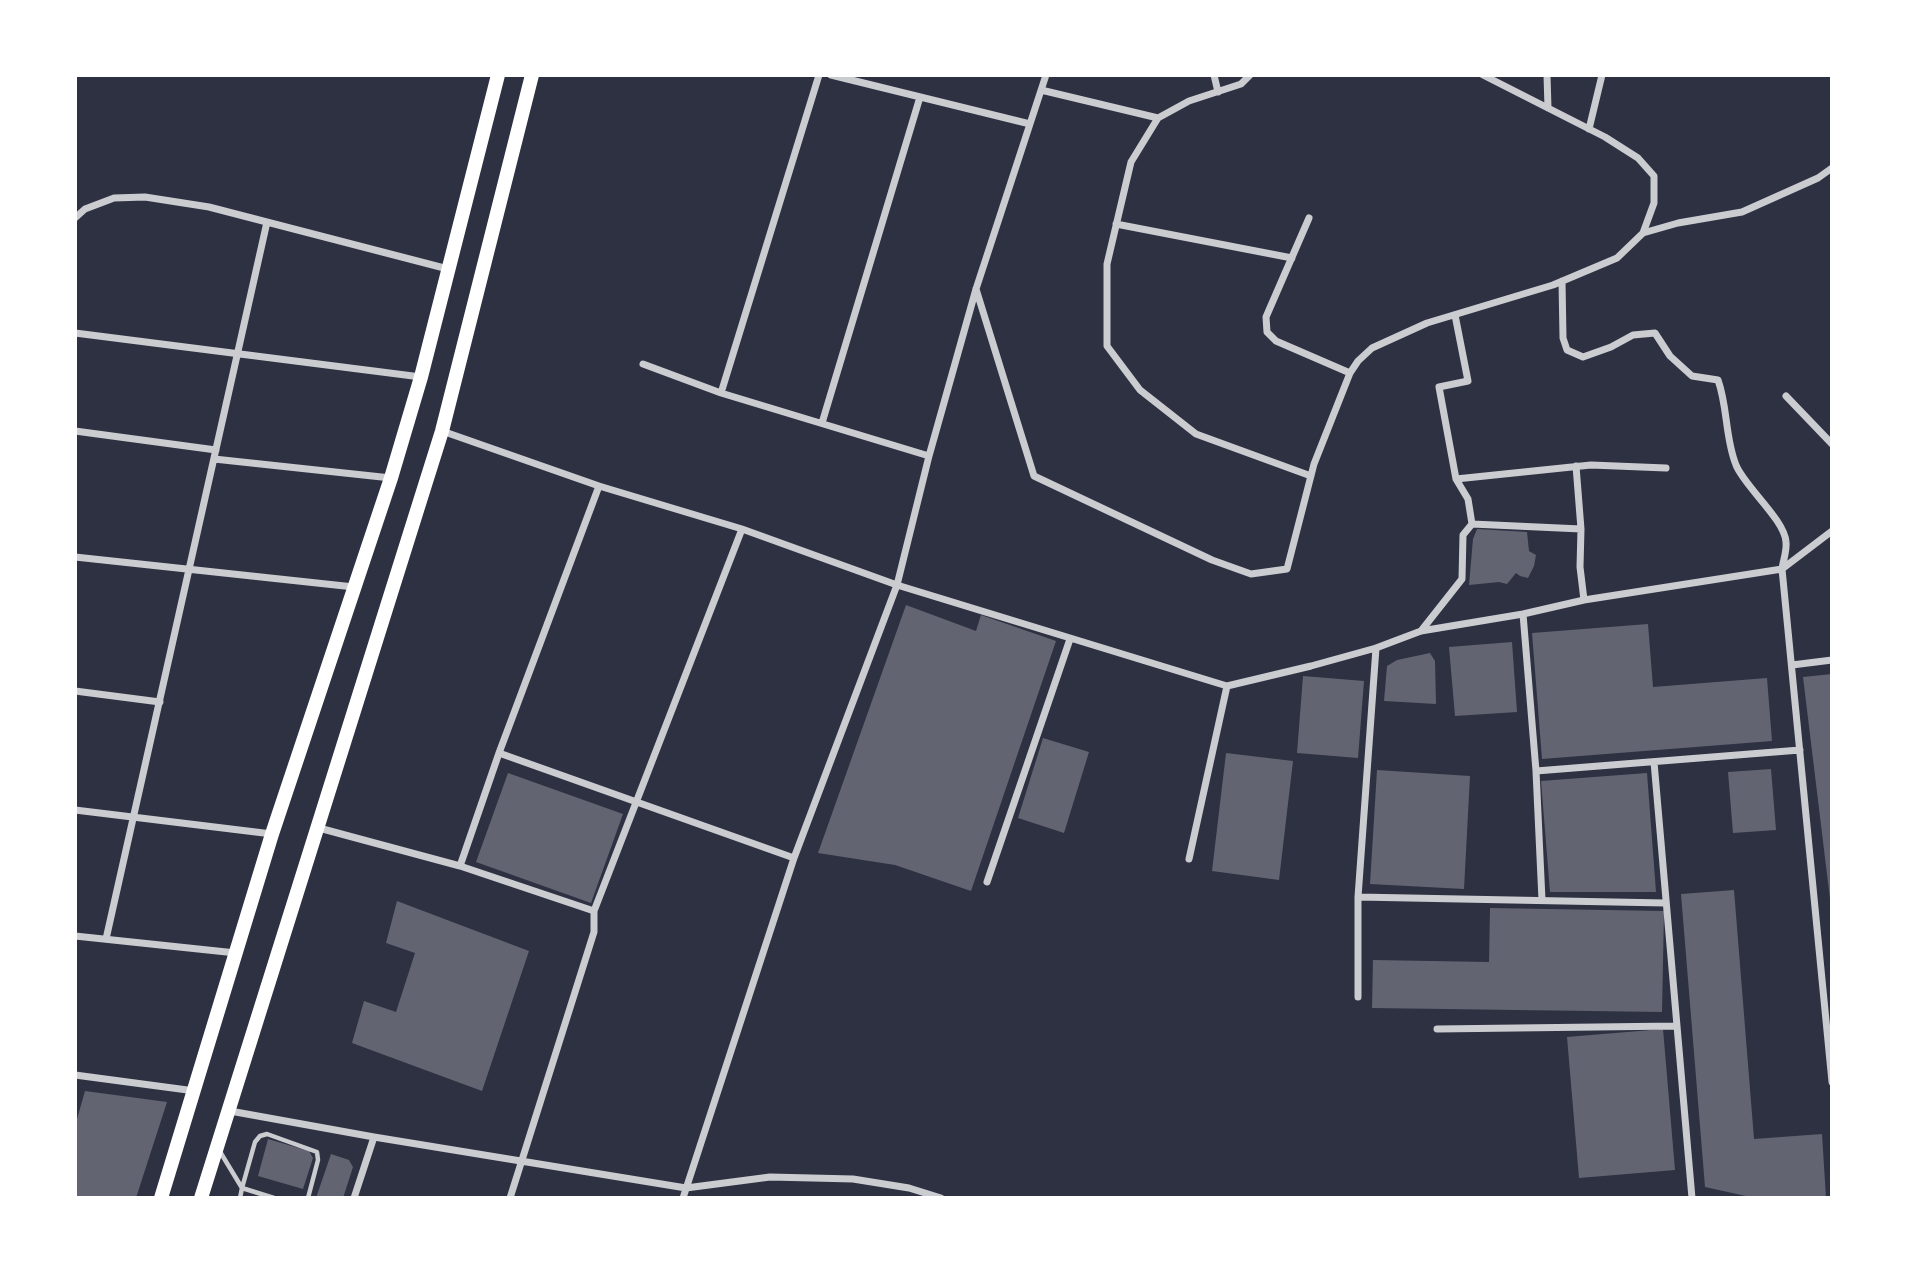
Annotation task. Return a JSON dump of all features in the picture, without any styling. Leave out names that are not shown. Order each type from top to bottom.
[{"type":"main road","points":[[162,1198],[272,834],[391,478],[421,377],[498,75]]},
{"type":"main road","points":[[201,1198],[442,431],[532,75]]},
{"type":"street","points":[[721,393],[819,75]]},
{"type":"street","points":[[831,75],[1030,124]]},
{"type":"street","points":[[683,1198],[794,858],[897,585],[929,456],[976,289],[1046,75]]},
{"type":"street","points":[[1214,75],[1218,92]]},
{"type":"street","points":[[1250,75],[1241,85],[1189,101],[1158,118],[1131,162],[1107,264],[1107,346],[1140,390],[1196,434],[1311,476]]},
{"type":"street","points":[[976,289],[1034,475],[1212,560],[1251,574],[1287,569],[1311,476],[1350,373],[1358,361],[1372,348],[1427,323],[1562,281],[1617,258],[1643,233],[1654,203],[1654,176],[1638,158],[1589,129],[1483,75]]},
{"type":"street","points":[[1547,75],[1548,108]]},
{"type":"street","points":[[1589,129],[1602,75]]},
{"type":"street","points":[[1041,90],[1158,118]]},
{"type":"street","points":[[822,423],[920,97]]},
{"type":"street","points":[[1643,233],[1678,223],[1742,212],[1818,178],[1832,168]]},
{"type":"street","points":[[75,218],[85,209],[114,198],[145,197],[209,207],[449,269]]},
{"type":"street","points":[[1310,218],[1266,317],[1267,331],[1276,341],[1350,373]]},
{"type":"street","points":[[106,939],[267,222]]},
{"type":"street","points":[[1116,224],[1292,258]]},
{"type":"street","points":[[1562,281],[1563,338],[1567,350],[1583,357],[1611,347],[1633,335],[1655,333],[1670,356],[1692,376],[1718,380],[1725,399],[1728,432],[1737,469],[1769,509],[1787,540],[1782,569],[1829,1016],[1832,1082]]},
{"type":"street","points":[[1421,631],[1462,579],[1463,535],[1472,524],[1468,499],[1455,479],[1439,387],[1468,381],[1455,315]]},
{"type":"street","points":[[75,333],[421,377]]},
{"type":"street","points":[[643,364],[721,393],[929,456]]},
{"type":"street","points":[[1786,396],[1832,444]]},
{"type":"street","points":[[75,431],[216,450]]},
{"type":"street","points":[[442,431],[599,486],[742,529],[897,585],[1227,685],[1376,648],[1421,631],[1523,614],[1584,600],[1782,569],[1832,531]]},
{"type":"street","points":[[214,459],[391,478]]},
{"type":"street","points":[[1455,479],[1576,466],[1667,468]]},
{"type":"street","points":[[1576,466],[1584,600]]},
{"type":"street","points":[[460,866],[499,753],[599,486]]},
{"type":"street","points":[[1472,524],[1581,529]]},
{"type":"street","points":[[510,1198],[594,932],[594,911],[742,529]]},
{"type":"street","points":[[75,558],[354,587]]},
{"type":"street","points":[[1523,614],[1536,771],[1542,900]]},
{"type":"street","points":[[987,882],[1070,639]]},
{"type":"street","points":[[1358,997],[1358,897],[1376,648]]},
{"type":"street","points":[[1792,665],[1832,660]]},
{"type":"street","points":[[1189,859],[1227,685]]},
{"type":"street","points":[[75,691],[160,702]]},
{"type":"street","points":[[1536,771],[1800,750]]},
{"type":"street","points":[[499,753],[794,858]]},
{"type":"street","points":[[1654,762],[1692,1198]]},
{"type":"street","points":[[75,810],[272,834]]},
{"type":"street","points":[[319,828],[460,866],[594,911]]},
{"type":"street","points":[[1358,897],[1665,903]]},
{"type":"street","points":[[75,936],[236,953]]},
{"type":"street","points":[[1437,1029],[1676,1026]]},
{"type":"street","points":[[75,1075],[195,1091]]},
{"type":"street","points":[[230,1111],[686,1188],[770,1177],[853,1180],[909,1188],[941,1198]]},
{"type":"street","points":[[354,1198],[374,1137]]},
{"type":"lane","points":[[240,1198],[255,1142],[267,1133],[317,1152],[318,1160],[308,1198]]},
{"type":"lane","points":[[218,1148],[242,1188],[274,1198]]},
{"type":"building","points":[[1477,529],[1527,532],[1529,551],[1536,555],[1528,578],[1516,573],[1507,584],[1499,582],[1469,585],[1473,539]]},
{"type":"building","points":[[906,605],[976,631],[981,615],[1056,641],[971,891],[895,865],[818,853]]},
{"type":"building","points":[[1648,624],[1653,687],[1767,678],[1772,741],[1542,759],[1532,633]]},
{"type":"building","points":[[1512,642],[1517,712],[1455,716],[1449,647]]},
{"type":"building","points":[[1430,653],[1435,661],[1436,704],[1384,701],[1387,666],[1397,660]]},
{"type":"building","points":[[1832,674],[1832,899],[1830,899],[1803,677]]},
{"type":"building","points":[[1303,676],[1364,681],[1358,758],[1297,753]]},
{"type":"building","points":[[1043,738],[1089,752],[1064,833],[1018,818]]},
{"type":"building","points":[[1226,753],[1293,761],[1279,880],[1212,871]]},
{"type":"building","points":[[1771,769],[1776,830],[1733,833],[1728,772]]},
{"type":"building","points":[[1377,770],[1470,776],[1464,889],[1370,884]]},
{"type":"building","points":[[508,773],[623,814],[591,903],[476,862]]},
{"type":"building","points":[[1647,773],[1656,892],[1550,892],[1541,781]]},
{"type":"building","points":[[1734,890],[1754,1139],[1822,1134],[1826,1198],[1755,1198],[1705,1187],[1681,894]]},
{"type":"building","points":[[397,901],[529,951],[482,1091],[352,1043],[364,1001],[396,1012],[415,953],[386,943]]},
{"type":"building","points":[[1490,908],[1664,911],[1662,1012],[1372,1008],[1373,960],[1489,962]]},
{"type":"building","points":[[1663,1029],[1675,1170],[1579,1178],[1567,1037]]},
{"type":"building","points":[[85,1091],[167,1102],[136,1198],[75,1196],[75,1126]]},
{"type":"building","points":[[268,1139],[309,1151],[313,1158],[303,1189],[258,1176]]},
{"type":"building","points":[[331,1154],[349,1160],[353,1167],[343,1198],[316,1198]]}]
